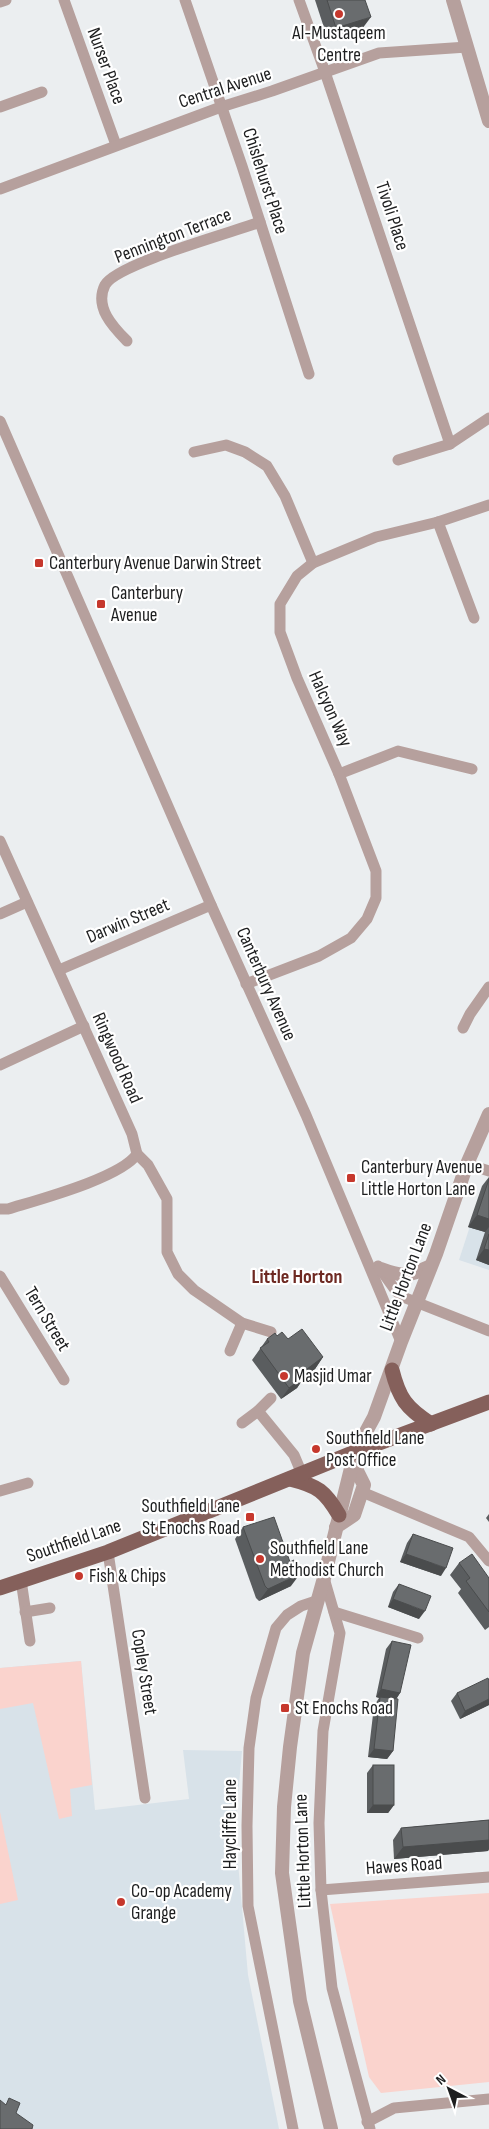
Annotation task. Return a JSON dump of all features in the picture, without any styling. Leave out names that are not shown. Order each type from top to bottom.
[{"type":"main road","points":[[392,1370],[396,1389],[404,1402],[412,1412],[431,1424]]},
{"type":"main road","name":"Southfield Lane","points":[[0,1588],[108,1552],[296,1476],[354,1458],[431,1424],[489,1402]]},
{"type":"main road","points":[[296,1476],[322,1490],[330,1499],[338,1521]]},
{"type":"street","points":[[0,2],[6,0]]},
{"type":"street","name":"Nurser Place","points":[[64,0],[116,144]]},
{"type":"street","name":"Chislehurst Place","points":[[185,0],[309,374]]},
{"type":"street","name":"Tivoli Place","points":[[299,0],[450,444]]},
{"type":"street","points":[[455,1],[489,121]]},
{"type":"street","name":"Central Avenue","points":[[0,189],[116,144],[379,54],[467,47]]},
{"type":"street","points":[[0,107],[42,92]]},
{"type":"street","name":"Pennington Terrace","points":[[127,341],[114,328],[104,313],[102,302],[105,285],[117,273],[260,222]]},
{"type":"street","points":[[398,460],[450,444],[489,418]]},
{"type":"street","name":"Canterbury Avenue","points":[[0,421],[211,905],[306,1115],[401,1342]]},
{"type":"street","points":[[194,452],[226,445],[245,452],[267,466],[285,496],[313,563]]},
{"type":"street","name":"Halcyon Way","points":[[246,984],[319,956],[351,938],[367,919],[376,898],[376,871],[339,774],[297,678],[280,632],[280,604],[297,576],[313,563],[376,537],[438,522],[489,505]]},
{"type":"street","points":[[438,522],[474,618]]},
{"type":"street","points":[[339,774],[398,751],[472,769]]},
{"type":"street","name":"Ringwood Road","points":[[0,840],[132,1134],[137,1154]]},
{"type":"street","points":[[0,914],[27,902]]},
{"type":"street","name":"Darwin Street","points":[[58,970],[211,905]]},
{"type":"street","points":[[463,1028],[489,987]]},
{"type":"street","points":[[0,1065],[84,1026]]},
{"type":"street","name":"Little Horton Lane","points":[[354,1458],[374,1417],[429,1267],[436,1254],[467,1164],[489,1114]]},
{"type":"street","points":[[0,1209],[8,1209],[80,1187],[132,1162],[137,1154],[148,1165],[167,1199],[167,1252],[178,1274],[194,1290],[242,1323],[271,1332]]},
{"type":"street","points":[[467,1164],[489,1171]]},
{"type":"street","points":[[358,1241],[396,1291],[417,1304],[489,1331]]},
{"type":"street","points":[[380,1269],[399,1276],[429,1267]]},
{"type":"street","name":"Tern Street","points":[[0,1276],[64,1380]]},
{"type":"street","points":[[230,1351],[242,1323]]},
{"type":"street","points":[[242,1423],[271,1398]]},
{"type":"street","points":[[258,1411],[294,1455],[296,1476]]},
{"type":"street","points":[[338,1521],[354,1515],[364,1485],[354,1458]]},
{"type":"street","points":[[332,2129],[300,2001],[282,1873],[284,1807],[303,1653],[354,1458]]},
{"type":"street","points":[[0,1491],[28,1483]]},
{"type":"street","points":[[362,1492],[469,1537],[489,1561]]},
{"type":"street","name":"Copley Street","points":[[108,1552],[145,1798]]},
{"type":"street","name":"Little Horton Lane","points":[[324,1578],[340,1633],[323,1731],[319,1823],[321,1890],[332,1988],[368,2126]]},
{"type":"street","points":[[21,1580],[30,1641]]},
{"type":"street","name":"Haycliffe Lane","points":[[293,2129],[248,1906],[247,1826],[249,1748],[256,1698],[276,1628],[287,1615],[301,1606],[316,1601]]},
{"type":"street","points":[[25,1612],[50,1608]]},
{"type":"street","points":[[334,1612],[418,1638]]},
{"type":"street","name":"Hawes Road","points":[[321,1890],[489,1878]]},
{"type":"street","points":[[368,2126],[394,2108],[489,2099]]},
{"type":"shaded area","points":[[484,1183],[489,1184],[489,1270],[459,1260]]},
{"type":"shaded area","name":"Co-op Academy Grange","points":[[81,1661],[95,1810],[189,1799],[183,1750],[242,1751],[235,1829],[248,1975],[279,2129],[0,2129],[0,1668]]},
{"type":"shaded area","points":[[81,1661],[92,1785],[70,1789],[72,1816],[59,1819],[33,1703],[0,1709],[0,1668]]},
{"type":"shaded area","points":[[0,1812],[18,1900],[0,1904]]},
{"type":"shaded area","points":[[489,1893],[489,2082],[381,2093],[369,2077],[330,1904]]},
{"type":"building","points":[[327,0],[365,0],[371,17],[336,28]]},
{"type":"building","points":[[489,1179],[489,1219],[477,1215]]},
{"type":"building","points":[[489,1234],[489,1250],[484,1249]]},
{"type":"building","name":"Masjid Umar","points":[[302,1329],[323,1357],[303,1372],[305,1376],[289,1388],[260,1348],[269,1342],[267,1339],[275,1333],[277,1336],[282,1332],[288,1339]]},
{"type":"building","points":[[274,1517],[290,1562],[294,1560],[300,1574],[268,1589],[265,1586],[243,1527]]},
{"type":"building","points":[[413,1534],[453,1548],[446,1568],[406,1554]]},
{"type":"building","points":[[472,1554],[489,1578],[489,1612],[466,1581],[470,1578],[459,1563]]},
{"type":"building","points":[[399,1584],[431,1596],[425,1611],[393,1599]]},
{"type":"building","points":[[392,1641],[411,1645],[400,1693],[381,1689]]},
{"type":"building","points":[[488,1678],[489,1699],[465,1711],[457,1693]]},
{"type":"building","points":[[380,1697],[398,1699],[393,1751],[374,1749]]},
{"type":"building","points":[[373,1765],[394,1765],[394,1805],[373,1805]]},
{"type":"building","points":[[489,1820],[489,1840],[403,1847],[401,1828]]},
{"type":"building","points":[[9,2098],[20,2103],[16,2113],[33,2125],[32,2129],[0,2129],[0,2100],[6,2105]]},
{"type":"place","name":"Al-Mustaqeem Centre","points":[[339,14]]},
{"type":"place","name":"Canterbury Avenue Darwin Street","points":[[39,563]]},
{"type":"place","name":"Canterbury Avenue","points":[[101,604]]},
{"type":"place","name":"Canterbury Avenue Little Horton Lane","points":[[351,1178]]},
{"type":"place","name":"Masjid Umar","points":[[284,1376]]},
{"type":"place","name":"Southfield Lane Post Office","points":[[316,1449]]},
{"type":"place","name":"Southfield Lane St Enochs Road","points":[[250,1517]]},
{"type":"place","name":"Southfield Lane Methodist Church","points":[[260,1559]]},
{"type":"place","name":"Fish & Chips","points":[[79,1576]]},
{"type":"place","name":"St Enochs Road","points":[[285,1708]]},
{"type":"place","name":"Co-op Academy Grange","points":[[121,1902]]},
{"type":"district","name":"Little Horton","points":[[297,1277]]}]
